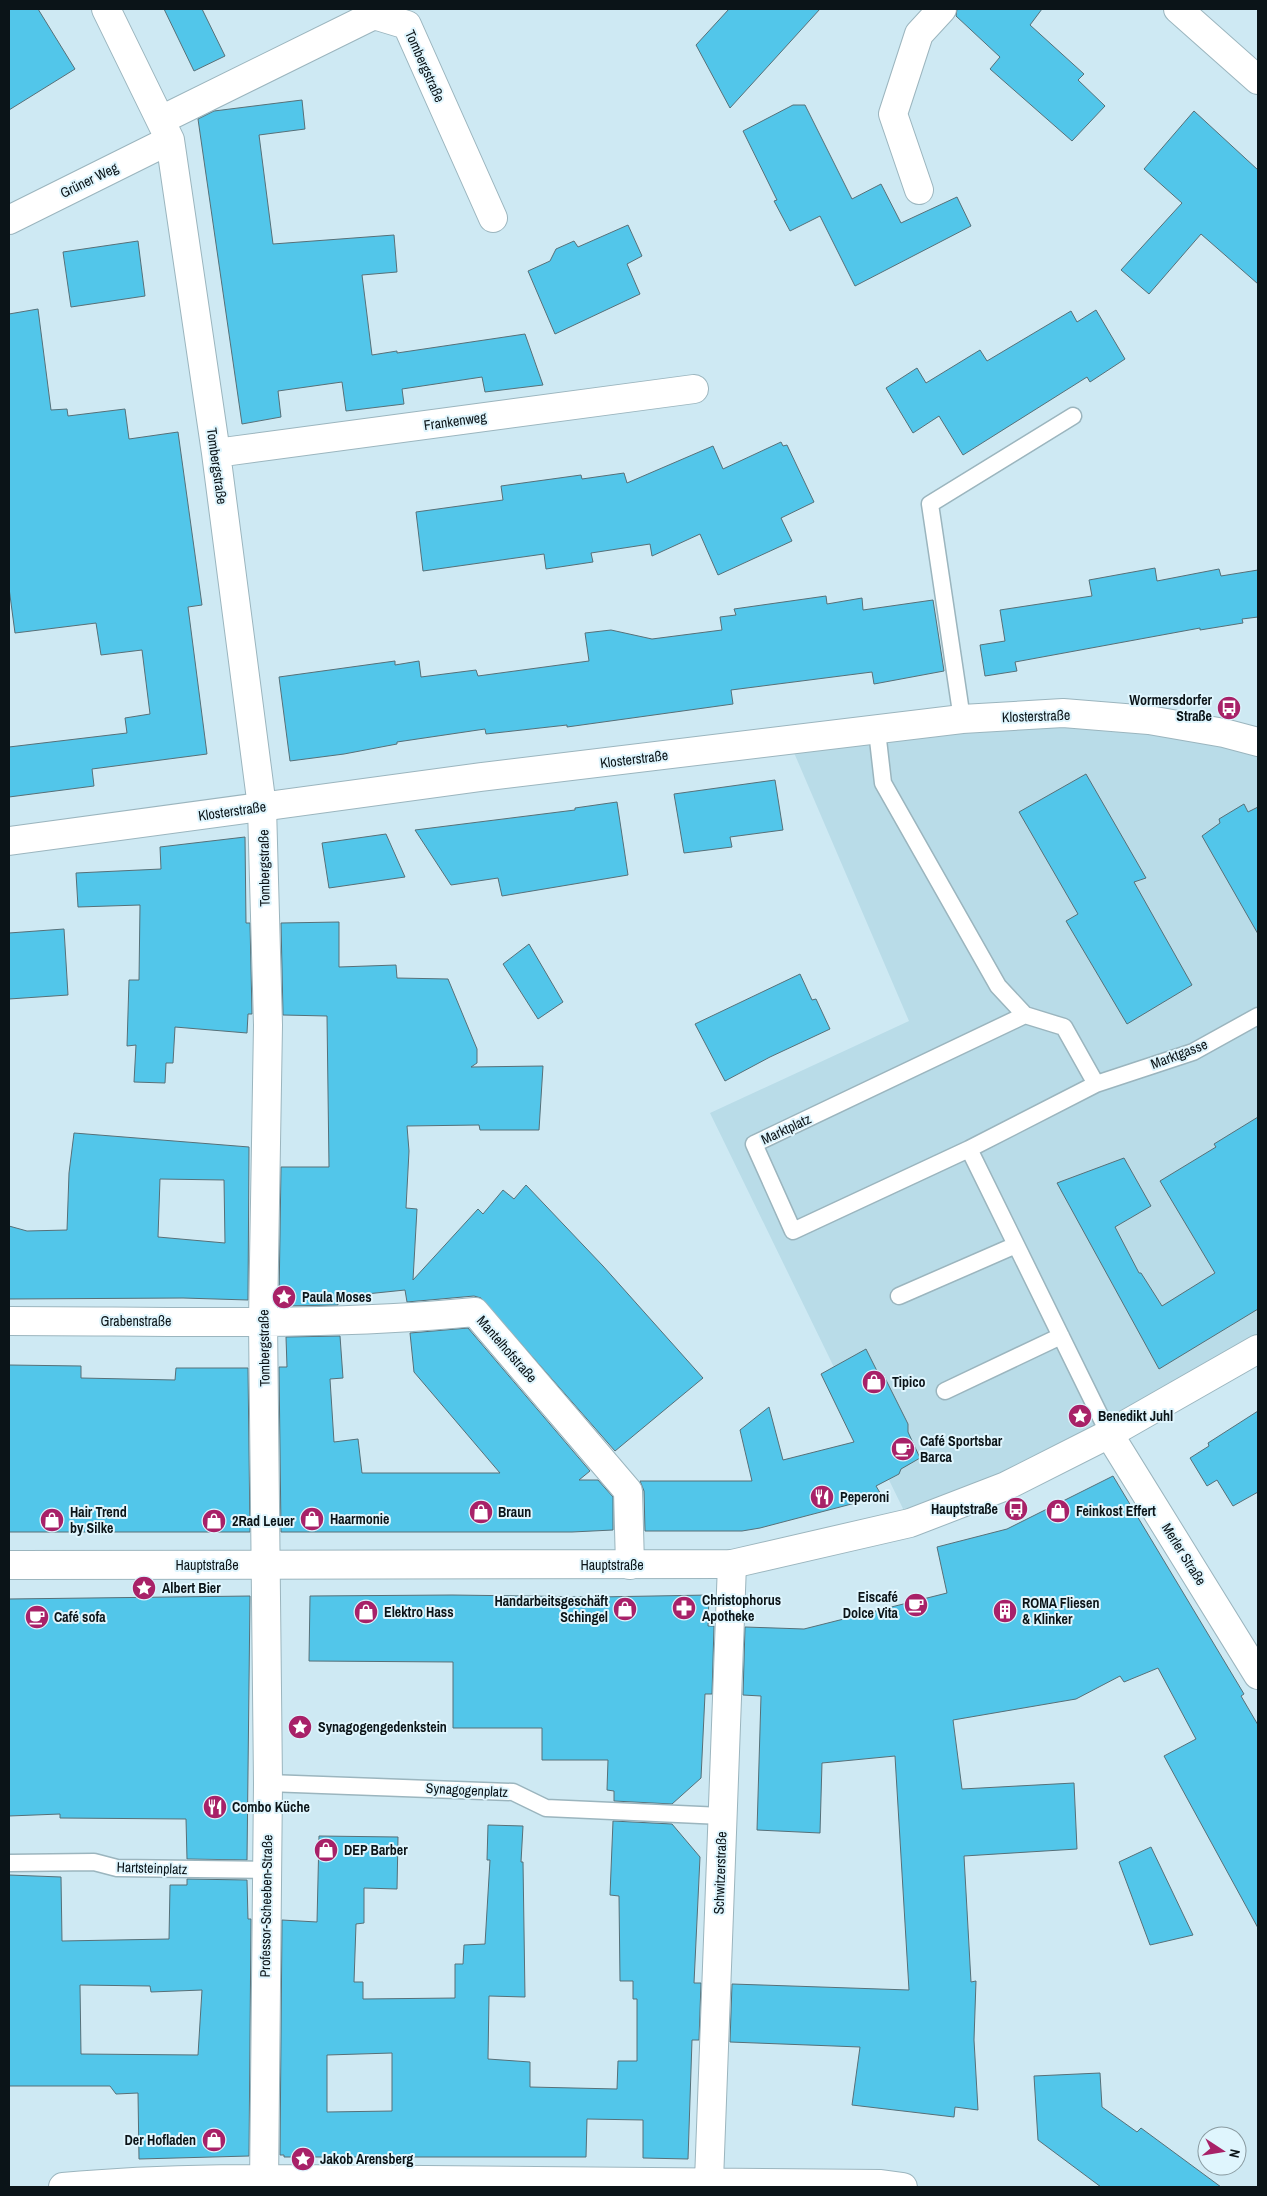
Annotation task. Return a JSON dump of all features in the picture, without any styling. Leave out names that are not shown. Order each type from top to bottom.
[{"type":"street","name":"Tombergstraße","points":[[106,9],[165,130],[216,453],[262,807],[268,1026],[263,1320],[267,1565]]},
{"type":"street","points":[[919,190],[893,114],[919,34],[942,9]]},
{"type":"street","points":[[1178,9],[1258,80]]},
{"type":"street","name":"Tombergstraße","points":[[165,130],[374,15],[407,24],[493,218]]},
{"type":"street","name":"Grüner Weg","points":[[9,220],[165,130]]},
{"type":"street","name":"Frankenweg","points":[[216,453],[694,389]]},
{"type":"street","name":"Klosterstraße","points":[[9,841],[481,777],[877,731],[962,719],[1063,713],[1149,720],[1224,733],[1258,742]]},
{"type":"street","name":"Mantelhofstraße","points":[[263,1320],[349,1321],[475,1312],[628,1490],[630,1565]]},
{"type":"street","name":"Grabenstraße","points":[[9,1321],[263,1320]]},
{"type":"street","name":"Hauptstraße","points":[[9,1564],[732,1564],[910,1523],[1006,1486],[1109,1434],[1258,1349]]},
{"type":"street","name":"Merler Straße","points":[[1109,1434],[1258,1675]]},
{"type":"street","name":"Schwitzerstraße","points":[[709,2182],[732,1564]]},
{"type":"street","name":"Professor-Scheeben-Straße","points":[[264,2183],[268,1783],[267,1565]]},
{"type":"street","points":[[63,2187],[125,2182],[709,2182],[881,2184],[903,2187]]},
{"type":"lane","points":[[962,719],[930,504],[1073,416]]},
{"type":"lane","points":[[877,731],[883,783],[998,986],[1025,1015],[1064,1027],[1096,1084]]},
{"type":"lane","name":"Marktplatz","points":[[1025,1015],[754,1144],[793,1231],[969,1149],[1096,1084]]},
{"type":"lane","name":"Marktgasse","points":[[1096,1084],[1193,1052],[1258,1016]]},
{"type":"lane","points":[[969,1149],[1109,1434]]},
{"type":"lane","points":[[899,1296],[1016,1245]]},
{"type":"lane","points":[[945,1391],[1061,1336]]},
{"type":"lane","name":"Synagogenplatz","points":[[268,1783],[513,1792],[546,1808],[722,1816]]},
{"type":"lane","name":"Hartsteinplatz","points":[[9,1863],[94,1862],[117,1868],[266,1870]]},
{"type":"shaded area","points":[[1063,713],[1258,742],[1258,1347],[910,1523],[710,1113],[909,1021],[789,741]]},
{"type":"building","points":[[9,9],[38,9],[75,69],[9,110]]},
{"type":"building","points":[[164,9],[202,9],[225,56],[194,71]]},
{"type":"building","points":[[729,9],[820,9],[730,108],[696,45]]},
{"type":"building","points":[[957,9],[1042,9],[1030,25],[1084,74],[1078,80],[1105,106],[1072,141],[990,69],[1000,57],[956,16]]},
{"type":"building","points":[[302,100],[305,129],[259,135],[273,244],[394,235],[397,272],[362,275],[372,355],[525,334],[543,385],[485,392],[482,377],[402,389],[404,404],[346,411],[342,382],[278,391],[281,417],[242,424],[198,119],[214,111]]},
{"type":"building","points":[[793,105],[805,105],[852,199],[881,184],[901,223],[957,197],[971,226],[855,286],[820,216],[790,231],[774,201],[777,200],[743,131]]},
{"type":"building","points":[[1194,111],[1258,170],[1258,284],[1201,234],[1149,294],[1121,270],[1182,203],[1144,169]]},
{"type":"building","points":[[628,225],[642,256],[627,264],[640,294],[555,334],[528,271],[550,261],[556,249],[574,241],[578,247]]},
{"type":"building","points":[[138,241],[145,296],[71,307],[63,252]]},
{"type":"building","points":[[38,309],[51,410],[67,409],[68,416],[125,409],[129,439],[178,432],[202,605],[188,607],[207,754],[92,769],[94,786],[9,797],[9,747],[127,733],[125,718],[150,714],[142,650],[101,655],[96,623],[15,633],[9,588],[9,314]]},
{"type":"building","points":[[1096,310],[1125,359],[1090,382],[1087,377],[963,455],[939,416],[913,433],[886,388],[917,368],[926,383],[980,350],[987,361],[1071,311],[1077,322]]},
{"type":"building","points":[[781,442],[783,446],[787,445],[814,502],[781,518],[792,541],[718,575],[700,534],[652,556],[650,544],[591,553],[593,562],[546,569],[544,554],[423,571],[416,512],[503,500],[501,486],[581,475],[582,479],[624,473],[627,483],[713,446],[723,469]]},
{"type":"building","points":[[1155,568],[1157,581],[1219,569],[1221,576],[1258,570],[1258,617],[1242,619],[1243,623],[1200,630],[1200,628],[1015,662],[1017,671],[985,676],[980,645],[1005,641],[1000,610],[1092,596],[1089,580]]},
{"type":"building","points":[[826,596],[827,604],[862,598],[863,610],[933,600],[944,671],[874,684],[872,672],[731,690],[733,704],[567,727],[567,725],[486,734],[485,729],[397,742],[397,744],[344,754],[290,761],[279,677],[395,661],[395,665],[419,661],[421,677],[476,670],[478,676],[589,661],[585,633],[611,630],[652,639],[722,630],[720,617],[736,615],[734,609]]},
{"type":"building","points":[[1086,774],[1146,878],[1134,882],[1192,985],[1127,1024],[1066,921],[1078,914],[1019,812]]},
{"type":"building","points":[[775,780],[783,830],[730,837],[732,847],[684,853],[674,794]]},
{"type":"building","points":[[617,802],[628,875],[502,896],[498,878],[451,885],[415,830],[575,810],[575,808]]},
{"type":"building","points":[[1244,804],[1248,812],[1258,807],[1258,934],[1202,836],[1220,823],[1219,819]]},
{"type":"building","points":[[386,834],[405,877],[329,888],[322,843]]},
{"type":"building","points":[[245,837],[246,923],[250,923],[252,1014],[248,1014],[247,1033],[175,1027],[173,1063],[166,1063],[165,1083],[134,1082],[136,1045],[127,1046],[129,980],[139,980],[140,905],[78,907],[76,873],[161,869],[160,847]]},
{"type":"building","points":[[339,922],[339,967],[396,965],[397,978],[448,979],[477,1049],[477,1063],[471,1067],[543,1066],[539,1130],[480,1130],[479,1125],[407,1126],[409,1151],[406,1208],[417,1209],[413,1280],[478,1209],[483,1214],[503,1190],[514,1199],[526,1185],[603,1266],[703,1378],[615,1451],[481,1298],[474,1296],[407,1302],[405,1290],[337,1297],[338,1305],[285,1306],[285,1301],[279,1301],[281,1167],[329,1167],[327,1016],[283,1015],[281,923]]},
{"type":"building","points":[[64,929],[68,995],[9,999],[9,933]]},
{"type":"building","points":[[529,944],[563,1002],[538,1019],[503,964]]},
{"type":"building","points":[[800,974],[812,1000],[816,999],[830,1029],[770,1057],[725,1081],[695,1024]]},
{"type":"building","points":[[1258,1117],[1258,1309],[1159,1369],[1057,1183],[1124,1158],[1151,1206],[1115,1227],[1139,1273],[1141,1273],[1162,1306],[1215,1273],[1160,1181],[1216,1147],[1214,1144]]},
{"type":"building","points":[[74,1133],[249,1147],[248,1300],[183,1298],[9,1299],[9,1226],[27,1231],[67,1230],[69,1173]],"holes":[[[160,1179],[224,1180],[225,1243],[158,1237]]]},
{"type":"building","points":[[468,1328],[590,1471],[579,1480],[598,1480],[613,1497],[613,1530],[572,1532],[281,1532],[279,1367],[287,1367],[286,1337],[340,1336],[343,1378],[330,1379],[334,1442],[358,1439],[362,1473],[500,1473],[414,1372],[410,1333]]},
{"type":"building","points":[[866,1349],[877,1371],[883,1374],[908,1424],[908,1432],[920,1458],[901,1469],[899,1474],[876,1486],[882,1496],[742,1531],[645,1531],[644,1491],[640,1481],[752,1481],[740,1430],[769,1407],[783,1460],[854,1442],[821,1374]]},
{"type":"building","points":[[9,1365],[81,1366],[81,1378],[175,1380],[176,1368],[248,1368],[250,1532],[9,1532]]},
{"type":"building","points":[[1258,1411],[1258,1492],[1233,1506],[1217,1480],[1207,1486],[1190,1458],[1209,1446],[1208,1443]]},
{"type":"building","points":[[1113,1476],[1244,1694],[1241,1696],[1258,1725],[1258,1928],[1164,1756],[1196,1739],[1158,1668],[1124,1682],[1120,1676],[1076,1699],[953,1720],[962,1789],[1074,1783],[1077,1849],[964,1856],[971,1982],[976,1981],[974,2040],[978,2110],[955,2107],[954,2117],[852,2105],[860,2047],[730,2042],[732,1984],[909,1990],[895,1756],[822,1763],[820,1833],[757,1830],[761,1696],[743,1695],[745,1627],[804,1629],[947,1593],[937,1547],[1007,1529]]},
{"type":"building","points":[[709,1595],[708,1626],[714,1626],[712,1694],[705,1694],[701,1778],[672,1804],[614,1801],[614,1791],[607,1790],[608,1760],[542,1760],[542,1728],[453,1728],[453,1662],[309,1661],[310,1596],[598,1597]]},
{"type":"building","points":[[250,1596],[247,1860],[187,1859],[186,1819],[60,1818],[60,1814],[9,1816],[9,1599]]},
{"type":"building","points":[[613,1821],[672,1824],[700,1857],[694,1983],[701,1983],[699,2040],[692,2040],[688,2159],[643,2158],[643,2120],[587,2119],[586,2157],[284,2157],[284,2155],[280,2155],[282,1920],[317,1922],[319,1836],[398,1837],[397,1889],[364,1888],[364,1923],[356,1924],[354,1982],[363,1982],[363,1999],[455,1998],[455,1964],[463,1964],[464,1945],[485,1944],[490,1860],[487,1860],[488,1825],[523,1826],[521,1862],[523,1862],[525,1997],[489,1996],[488,2059],[530,2062],[530,2087],[617,2089],[618,2061],[637,2061],[637,1999],[633,1999],[633,1981],[620,1981],[619,1896],[610,1895]],"holes":[[[392,2053],[392,2111],[327,2112],[327,2055]]]},
{"type":"building","points":[[1151,1847],[1193,1935],[1150,1945],[1119,1862]]},
{"type":"building","points":[[9,1875],[61,1877],[62,1941],[169,1939],[170,1885],[187,1885],[187,1879],[247,1880],[248,1919],[251,1919],[249,2156],[139,2159],[138,2093],[116,2094],[110,2086],[9,2086]],"holes":[[[80,1985],[150,1986],[151,1992],[202,1990],[198,2055],[81,2054]]]},
{"type":"building","points":[[1100,2073],[1102,2107],[1137,2132],[1141,2128],[1197,2169],[1197,2176],[1206,2176],[1221,2187],[1101,2187],[1038,2140],[1034,2076]]},
{"type":"place","name":"Wormersdorfer Straße","points":[[1229,708]]},
{"type":"place","name":"Paula Moses","points":[[284,1297]]},
{"type":"place","name":"Tipico","points":[[874,1382]]},
{"type":"place","name":"Benedikt Juhl","points":[[1080,1416]]},
{"type":"place","name":"Café Sportsbar Barca","points":[[903,1449]]},
{"type":"place","name":"Peperoni","points":[[822,1497]]},
{"type":"place","name":"Hauptstraße","points":[[1016,1509]]},
{"type":"place","name":"Feinkost Effert","points":[[1058,1511]]},
{"type":"place","name":"Braun","points":[[481,1512]]},
{"type":"place","name":"Haarmonie","points":[[312,1519]]},
{"type":"place","name":"Hair Trend by Silke","points":[[52,1520]]},
{"type":"place","name":"2Rad Leuer","points":[[214,1521]]},
{"type":"place","name":"Albert Bier","points":[[144,1588]]},
{"type":"place","name":"Eiscafé Dolce Vita","points":[[916,1605]]},
{"type":"place","name":"Christophorus Apotheke","points":[[684,1608]]},
{"type":"place","name":"Handarbeitsgeschäft Schingel","points":[[625,1609]]},
{"type":"place","name":"ROMA Fliesen & Klinker","points":[[1005,1611]]},
{"type":"place","name":"Elektro Hass","points":[[366,1612]]},
{"type":"place","name":"Café sofa","points":[[37,1617]]},
{"type":"place","name":"Synagogengedenkstein","points":[[300,1727]]},
{"type":"place","name":"Combo Küche","points":[[215,1807]]},
{"type":"place","name":"DEP Barber","points":[[326,1850]]},
{"type":"place","name":"Der Hofladen","points":[[214,2140]]},
{"type":"place","name":"Jakob Arensberg","points":[[303,2159]]}]
